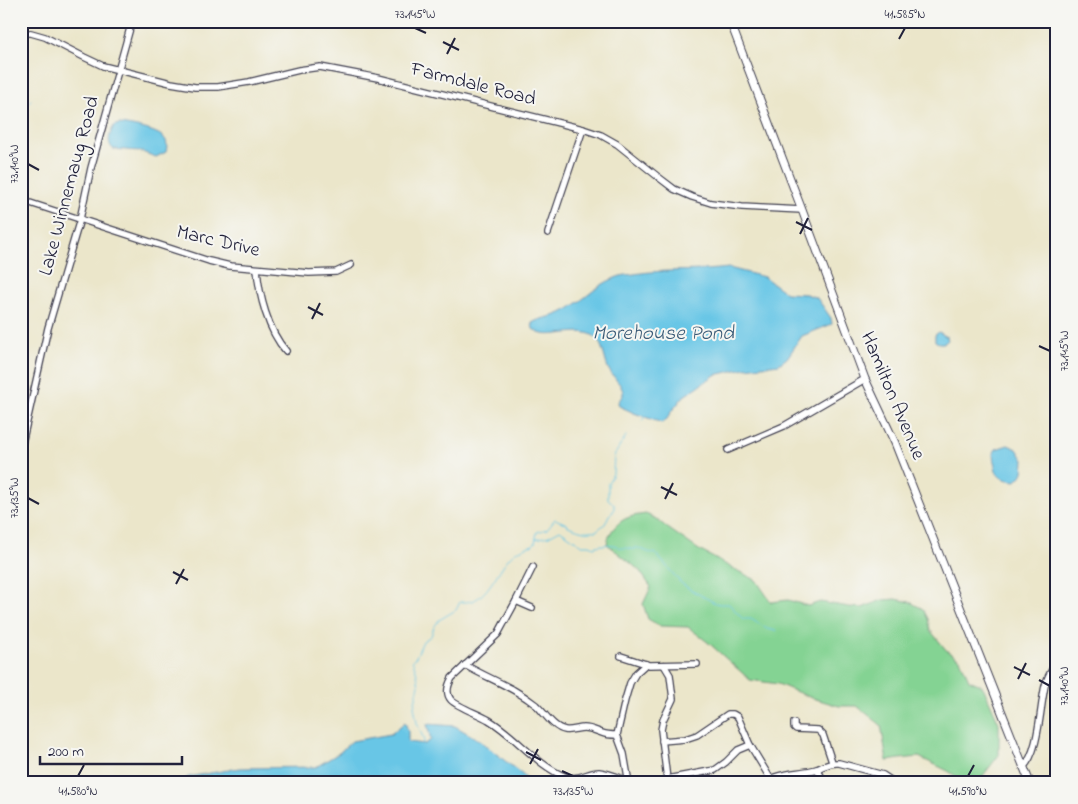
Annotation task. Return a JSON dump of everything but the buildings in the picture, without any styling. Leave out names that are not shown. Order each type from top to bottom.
[{"type":"street","name":"Lake Winnemaug Road","points":[[21,448],[48,328],[80,219],[91,168],[132,21]]},
{"type":"street","name":"Hamilton Avenue","points":[[730,21],[865,379],[895,443],[1030,783]]},
{"type":"street","name":"Farmdale Road","points":[[21,33],[31,33],[45,37],[102,66],[195,87],[218,87],[320,67],[378,78],[601,135],[617,144],[674,189],[711,203],[742,207],[802,210]]},
{"type":"street","points":[[548,233],[583,129]]},
{"type":"street","name":"Marc Drive","points":[[21,200],[209,262],[257,270],[309,273],[336,272],[351,265]]},
{"type":"street","points":[[257,270],[262,303],[277,340],[286,350]]},
{"type":"street","points":[[728,450],[784,426],[865,379]]},
{"type":"street","points":[[533,567],[498,634],[452,678],[448,685],[448,694],[451,700],[504,730],[546,766],[567,777],[575,779],[601,772],[629,782],[624,754],[617,736],[630,683],[636,673],[646,664]]},
{"type":"street","points":[[516,601],[532,608]]},
{"type":"street","points":[[621,656],[646,664],[697,664]]},
{"type":"street","points":[[1023,767],[1029,761],[1032,754],[1045,685],[1057,661]]},
{"type":"street","points":[[664,665],[670,675],[673,699],[663,720],[661,730],[667,779],[715,770],[738,750],[750,745]]},
{"type":"street","points":[[465,666],[514,690],[536,705],[557,726],[564,730],[584,728],[617,736]]},
{"type":"street","points":[[662,740],[685,739],[697,735],[728,714],[733,714],[738,717],[750,745],[770,778]]},
{"type":"street","points":[[794,723],[796,730],[818,730],[824,735],[832,762]]},
{"type":"street","points":[[764,783],[770,778],[817,769],[832,762],[883,775],[895,783]]},
{"type":"street","points":[[817,769],[826,783]]},
{"type":"green space","points":[[646,514],[699,550],[756,580],[771,602],[788,600],[808,606],[820,602],[862,608],[882,600],[896,599],[910,602],[923,609],[928,619],[930,630],[947,651],[960,659],[969,680],[981,685],[984,689],[999,723],[999,755],[982,777],[968,783],[919,757],[887,761],[881,725],[857,706],[839,706],[809,697],[778,684],[750,680],[688,627],[660,626],[648,619],[643,604],[651,587],[639,570],[607,544],[612,531],[622,521],[632,516]]},
{"type":"water","points":[[119,124],[142,128],[160,134],[166,142],[166,152],[156,157],[139,151],[113,149],[109,140],[110,135],[114,126]]},
{"type":"water","name":"Morehouse Pond","points":[[729,268],[764,277],[786,293],[806,294],[817,298],[831,318],[832,324],[802,336],[787,358],[779,364],[745,368],[715,375],[684,396],[662,423],[619,406],[618,402],[623,395],[623,391],[609,370],[601,347],[594,336],[579,332],[546,334],[539,333],[533,329],[532,323],[557,315],[575,305],[607,281],[620,276],[646,272]]},
{"type":"water","points":[[939,332],[947,337],[947,341],[938,343],[935,341],[935,335]]},
{"type":"water","points":[[1008,445],[1017,449],[1024,460],[1023,472],[1016,481],[1001,477],[997,472],[993,457],[996,449]]},
{"type":"water","points":[[405,722],[408,731],[408,742],[425,744],[431,740],[427,724],[455,726],[479,740],[524,776],[529,783],[179,783],[188,777],[239,768],[316,767],[339,753],[352,741],[391,734]]},
{"type":"waterway","points":[[21,107],[23,108],[31,100]]},
{"type":"waterway","points":[[642,421],[645,416]]},
{"type":"waterway","points":[[423,743],[424,740],[417,723],[414,706],[419,685],[412,660],[416,657],[423,641],[431,636],[439,620],[456,610],[460,602],[472,601],[484,593],[509,558],[518,550],[533,545],[537,532],[547,529],[555,519],[578,530],[586,531],[596,531],[605,524],[614,508],[614,504],[608,499],[608,483],[613,474],[614,456],[626,436]]},
{"type":"waterway","points":[[536,539],[549,536],[560,530],[582,545],[594,547],[612,545],[634,550],[638,548],[656,554],[681,583],[691,590],[715,603],[729,604],[743,619],[751,619],[767,629],[776,631]]}]
